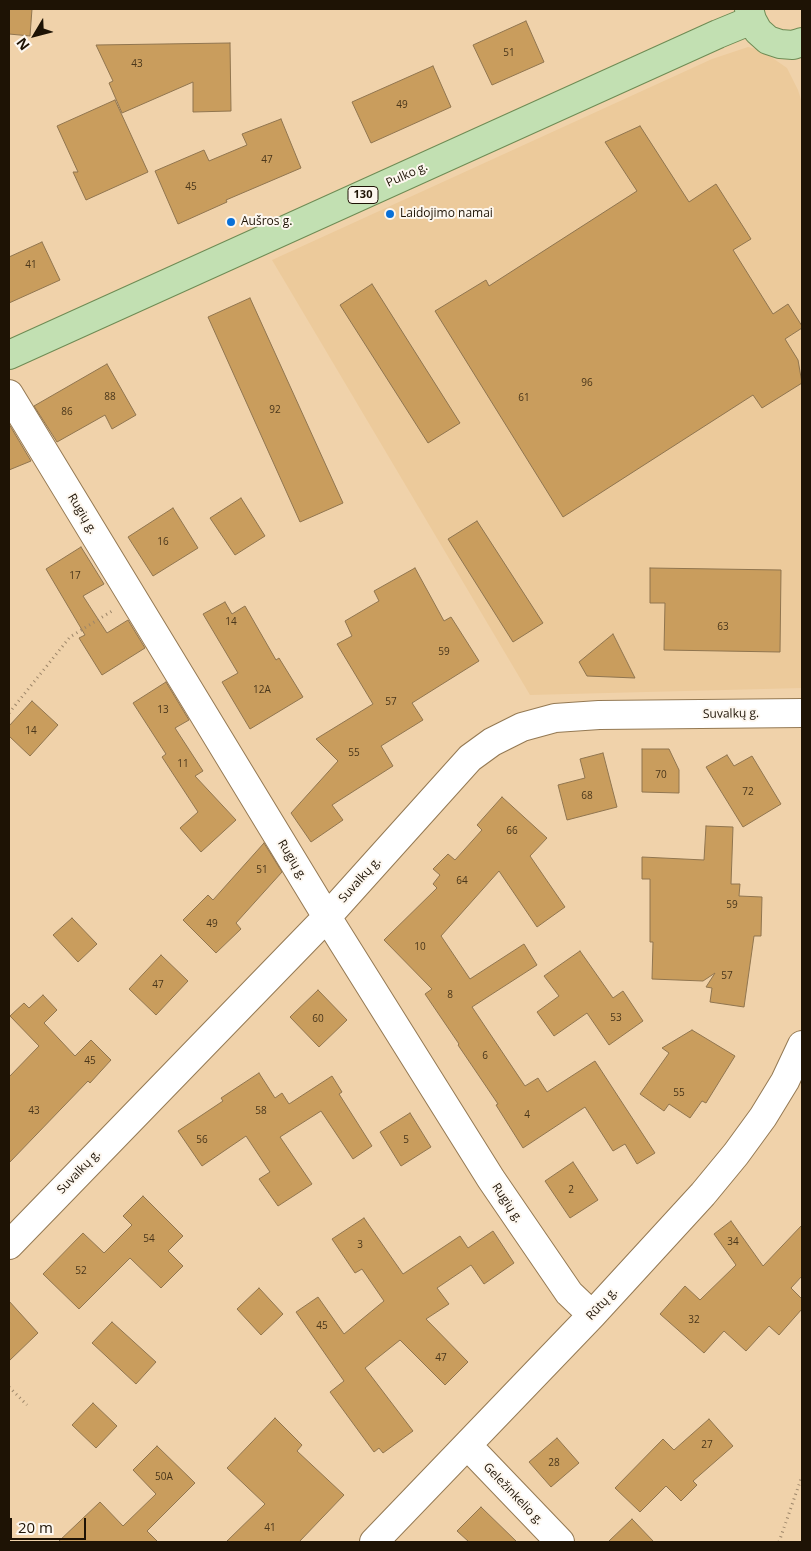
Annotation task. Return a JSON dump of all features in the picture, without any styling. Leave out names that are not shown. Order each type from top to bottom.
[{"type":"main road","points":[[751,14],[758,31],[768,40],[780,44],[793,45],[802,42]]},
{"type":"main road","name":"Pulko g.","points":[[9,355],[718,34],[751,14]]},
{"type":"street","name":"Rugių g.","points":[[9,394],[327,917],[491,1180],[569,1293],[592,1315]]},
{"type":"street","name":"Suvalkų g.","points":[[9,1245],[327,917],[470,758],[492,742],[522,727],[555,718],[599,715],[802,713]]},
{"type":"street","name":"Rūtų g.","points":[[374,1542],[592,1315],[703,1194],[763,1118],[802,1045]]},
{"type":"street","name":"Geležinkelio g.","points":[[467,1445],[560,1542]]},
{"type":"path","points":[[9,713],[70,637],[133,598]]},
{"type":"path","points":[[9,1387],[27,1405]]},
{"type":"path","points":[[779,1542],[802,1476]]},
{"type":"shaded area","points":[[748,47],[761,50],[787,68],[802,103],[802,688],[530,695],[272,260],[712,59]]},
{"type":"building","points":[[9,9],[32,9],[30,36],[9,34]]},
{"type":"building","points":[[526,21],[544,62],[492,85],[473,45]]},
{"type":"building","points":[[230,43],[231,111],[193,112],[193,82],[122,113],[109,83],[113,81],[96,45]]},
{"type":"building","points":[[433,66],[451,107],[371,143],[352,102]]},
{"type":"building","points":[[115,100],[148,172],[86,200],[73,172],[78,172],[57,126]]},
{"type":"building","points":[[281,119],[301,168],[226,200],[227,202],[178,224],[155,171],[204,150],[209,161],[247,145],[242,134]]},
{"type":"building","points":[[640,126],[689,202],[716,184],[751,239],[733,250],[773,314],[788,304],[802,326],[802,328],[785,339],[798,360],[802,383],[762,408],[753,395],[563,517],[435,311],[486,280],[489,286],[637,191],[605,142]]},
{"type":"building","points":[[42,242],[60,280],[9,303],[9,257]]},
{"type":"building","points":[[372,284],[460,423],[428,443],[340,305]]},
{"type":"building","points":[[250,298],[343,503],[300,522],[208,317]]},
{"type":"building","points":[[107,364],[136,415],[112,429],[105,415],[57,442],[34,406]]},
{"type":"building","points":[[9,424],[31,461],[9,470]]},
{"type":"building","points":[[241,498],[265,536],[235,555],[210,518]]},
{"type":"building","points":[[173,508],[198,548],[153,576],[128,537]]},
{"type":"building","points":[[477,521],[543,623],[513,642],[448,539]]},
{"type":"building","points":[[81,547],[104,584],[83,596],[107,633],[128,620],[145,648],[102,675],[79,638],[85,635],[46,569]]},
{"type":"building","points":[[415,568],[444,621],[451,617],[479,661],[412,703],[423,720],[381,746],[393,766],[332,805],[343,820],[311,842],[291,813],[338,761],[316,739],[373,704],[337,644],[352,636],[345,621],[379,601],[374,591]]},
{"type":"building","points":[[650,568],[781,570],[780,652],[664,650],[665,603],[650,603]]},
{"type":"building","points":[[225,602],[232,614],[245,606],[276,660],[279,658],[303,697],[250,729],[222,682],[238,673],[203,614]]},
{"type":"building","points":[[613,634],[635,678],[587,676],[579,662]]},
{"type":"building","points":[[166,682],[189,720],[175,728],[203,771],[195,776],[236,820],[201,852],[180,828],[198,812],[162,757],[166,754],[133,703]]},
{"type":"building","points":[[32,701],[58,725],[30,756],[9,736],[9,726]]},
{"type":"building","points":[[642,749],[669,749],[679,770],[679,793],[642,792]]},
{"type":"building","points":[[603,753],[617,807],[567,820],[558,785],[585,778],[580,759]]},
{"type":"building","points":[[727,755],[734,766],[752,756],[781,804],[743,827],[706,767]]},
{"type":"building","points":[[502,797],[547,838],[530,856],[565,907],[537,927],[499,871],[441,936],[470,979],[524,944],[537,965],[472,1007],[525,1086],[538,1078],[547,1092],[595,1061],[655,1153],[637,1164],[625,1144],[613,1151],[585,1107],[523,1148],[496,1105],[498,1104],[425,994],[432,989],[384,940],[437,888],[433,884],[440,875],[433,869],[448,854],[455,860],[482,830],[477,825]]},
{"type":"building","points":[[706,826],[733,827],[731,884],[740,884],[739,896],[762,897],[761,936],[754,936],[744,1007],[710,1002],[712,988],[706,987],[715,973],[703,981],[652,979],[653,942],[650,942],[650,879],[642,879],[642,857],[704,860]]},
{"type":"building","points":[[264,843],[282,872],[236,923],[241,929],[216,953],[183,920],[208,895],[213,900]]},
{"type":"building","points":[[72,918],[97,944],[78,962],[53,935]]},
{"type":"building","points":[[580,951],[613,998],[623,991],[643,1021],[609,1045],[587,1013],[554,1036],[537,1012],[559,996],[544,976]]},
{"type":"building","points":[[161,955],[188,981],[156,1015],[129,989]]},
{"type":"building","points":[[318,990],[347,1020],[319,1047],[290,1017]]},
{"type":"building","points":[[43,995],[57,1010],[44,1023],[75,1056],[91,1040],[111,1060],[90,1083],[88,1081],[9,1163],[9,1077],[39,1046],[10,1016],[24,1003],[29,1008]]},
{"type":"building","points":[[692,1030],[735,1056],[706,1103],[702,1101],[690,1118],[669,1104],[664,1111],[640,1094],[669,1053],[662,1048]]},
{"type":"building","points":[[259,1073],[275,1098],[282,1093],[289,1104],[332,1076],[342,1092],[339,1094],[372,1146],[353,1159],[321,1111],[280,1137],[312,1184],[278,1206],[259,1179],[270,1172],[246,1136],[202,1166],[178,1131],[223,1101],[221,1098]]},
{"type":"building","points":[[410,1113],[431,1147],[401,1166],[380,1132]]},
{"type":"building","points":[[573,1162],[598,1200],[570,1218],[545,1181]]},
{"type":"building","points":[[143,1196],[183,1236],[168,1251],[183,1266],[161,1288],[130,1258],[79,1309],[43,1274],[83,1233],[104,1253],[132,1225],[123,1216]]},
{"type":"building","points":[[364,1218],[403,1274],[460,1236],[468,1248],[493,1231],[514,1263],[484,1284],[471,1265],[437,1288],[449,1304],[426,1319],[468,1362],[445,1385],[400,1340],[365,1368],[413,1431],[383,1453],[379,1448],[374,1452],[330,1392],[344,1381],[296,1312],[318,1297],[344,1334],[384,1301],[362,1269],[355,1273],[332,1239]]},
{"type":"building","points":[[731,1221],[763,1266],[802,1225],[802,1276],[791,1288],[802,1299],[802,1309],[779,1335],[769,1326],[746,1351],[724,1331],[704,1353],[660,1314],[685,1286],[700,1300],[736,1265],[714,1234]]},
{"type":"building","points":[[259,1288],[283,1314],[261,1335],[237,1309]]},
{"type":"building","points":[[9,1301],[38,1333],[9,1361]]},
{"type":"building","points":[[112,1322],[156,1362],[136,1384],[92,1343]]},
{"type":"building","points":[[93,1403],[117,1426],[96,1448],[72,1425]]},
{"type":"building","points":[[275,1418],[302,1445],[297,1451],[344,1495],[299,1542],[226,1542],[265,1504],[227,1468]]},
{"type":"building","points":[[709,1419],[733,1446],[693,1481],[697,1485],[681,1501],[666,1486],[640,1512],[615,1488],[663,1439],[674,1450]]},
{"type":"building","points":[[557,1438],[579,1463],[551,1487],[529,1462]]},
{"type":"building","points":[[157,1446],[195,1483],[147,1531],[158,1542],[58,1542],[100,1502],[123,1526],[156,1494],[133,1470]]},
{"type":"building","points":[[481,1507],[517,1542],[469,1542],[457,1531]]},
{"type":"building","points":[[632,1519],[654,1542],[608,1542]]},
{"type":"place","name":"Laidojimo namai","points":[[390,214]]},
{"type":"place","name":"Aušros g.","points":[[231,222]]}]
